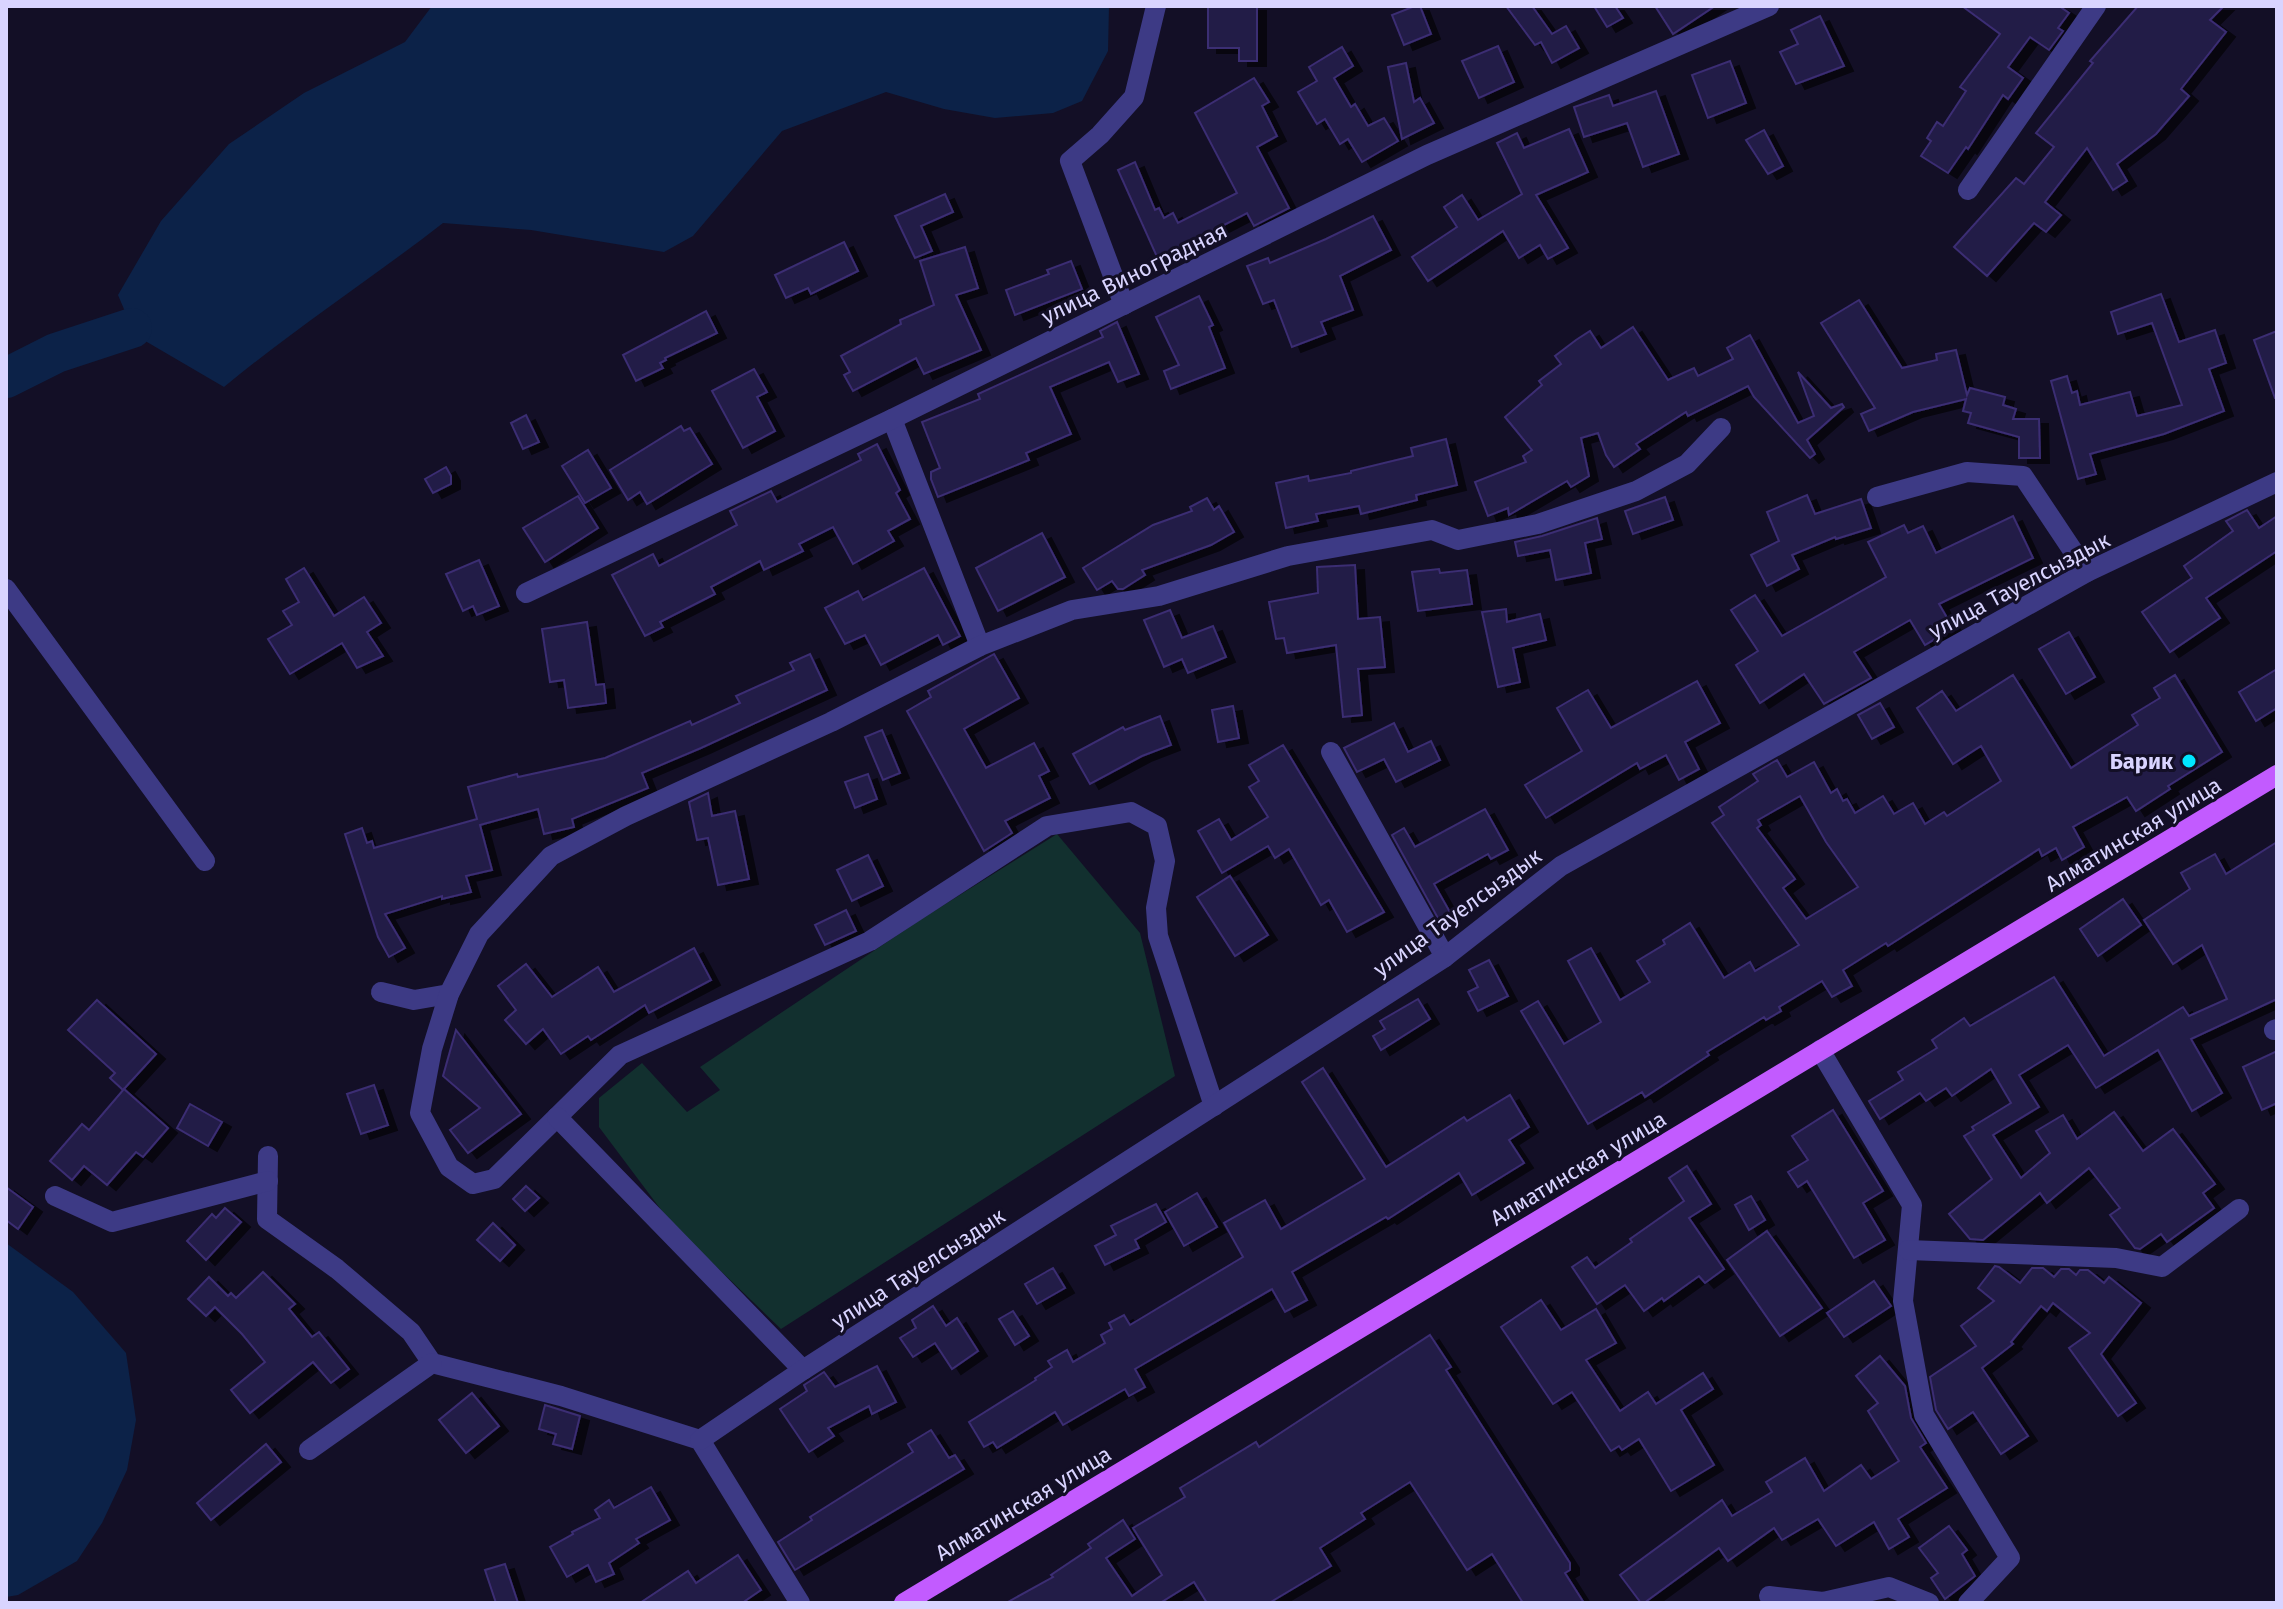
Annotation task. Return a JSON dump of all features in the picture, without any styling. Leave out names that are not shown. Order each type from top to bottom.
[{"type":"main road","name":"Алматинская улица","points":[[904,1603],[2277,775]]},
{"type":"street","points":[[1124,305],[1070,161],[1100,135],[1134,97],[1156,6]]},
{"type":"street","name":"улица Виноградная","points":[[526,593],[892,419],[1427,155],[1769,6]]},
{"type":"street","points":[[1968,190],[2096,6]]},
{"type":"street","points":[[892,419],[980,646]]},
{"type":"street","points":[[1214,1106],[1158,936],[1156,908],[1165,861],[1157,826],[1131,812],[1047,826],[870,941],[620,1055],[494,1179],[473,1184],[449,1167],[420,1113],[432,1049],[449,994],[479,934],[551,856],[626,816],[831,722],[980,646],[1072,610],[1159,596],[1288,556],[1432,530],[1458,540],[1538,524],[1636,491],[1687,464],[1721,428]]},
{"type":"street","points":[[1877,497],[1967,472],[2023,476],[2087,572]]},
{"type":"street","name":"улица Тауелсыздык","points":[[700,1440],[803,1370],[1445,957],[1561,866],[2087,572],[2277,482]]},
{"type":"street","points":[[6,589],[205,861]]},
{"type":"street","points":[[1331,752],[1445,957]]},
{"type":"street","points":[[381,992],[414,1000],[449,994]]},
{"type":"street","points":[[1820,1050],[1912,1205],[1903,1301],[1924,1415],[2010,1558],[1968,1603]]},
{"type":"street","points":[[557,1117],[803,1370]]},
{"type":"street","points":[[268,1156],[267,1219],[337,1269],[411,1332],[432,1363],[561,1396],[700,1440],[800,1603]]},
{"type":"street","points":[[55,1196],[112,1222],[268,1181]]},
{"type":"street","points":[[1908,1250],[2116,1258],[2162,1267],[2239,1209]]},
{"type":"street","points":[[309,1450],[432,1363]]},
{"type":"street","points":[[1769,1596],[1823,1602],[1889,1587],[1929,1603]]},
{"type":"green space","points":[[1057,834],[1140,933],[1175,1076],[781,1329],[671,1223],[599,1127],[599,1098],[642,1063],[687,1112],[720,1090],[700,1067],[923,918]]},
{"type":"water","points":[[432,6],[1109,6],[1108,51],[1082,101],[1053,113],[995,118],[944,109],[886,92],[782,131],[693,236],[664,252],[531,230],[443,223],[224,387],[135,335],[118,295],[161,221],[229,144],[304,93],[405,42]]},
{"type":"water","points":[[6,1243],[73,1292],[126,1353],[136,1420],[127,1470],[102,1523],[77,1561],[18,1595],[6,1597]]},
{"type":"building","points":[[1208,6],[1257,6],[1257,61],[1239,61],[1239,48],[1208,48]]},
{"type":"building","points":[[1420,6],[1431,34],[1404,45],[1392,15]]},
{"type":"building","points":[[1506,6],[1532,6],[1552,34],[1566,26],[1579,48],[1552,63],[1541,42],[1535,45]]},
{"type":"building","points":[[1594,6],[1615,6],[1623,18],[1607,27]]},
{"type":"building","points":[[1655,6],[1715,6],[1673,34]]},
{"type":"building","points":[[1962,6],[2059,6],[2069,13],[2058,28],[2063,31],[2049,50],[2030,37],[2008,67],[2023,78],[2008,99],[2003,95],[1968,149],[1966,147],[1948,173],[1921,156],[1931,141],[1927,138],[1937,122],[1943,126],[1966,91],[1960,87],[2000,34]]},
{"type":"building","points":[[2138,6],[2224,6],[2210,20],[2226,32],[2181,89],[2189,96],[2156,134],[2117,164],[2127,181],[2113,190],[2087,148],[2045,202],[2061,215],[2046,232],[2034,223],[1987,276],[1954,247],[2016,178],[2024,184],[2054,147],[2036,133],[2093,63],[2090,61]]},
{"type":"building","points":[[1820,16],[1844,66],[1796,84],[1780,52],[1798,44],[1791,30]]},
{"type":"building","points":[[1498,46],[1514,82],[1479,98],[1462,61]]},
{"type":"building","points":[[1342,47],[1353,66],[1334,78],[1351,107],[1355,104],[1368,126],[1384,118],[1398,141],[1362,162],[1348,139],[1340,144],[1325,119],[1317,124],[1298,92],[1317,81],[1309,67]]},
{"type":"building","points":[[1730,61],[1746,103],[1708,118],[1692,75]]},
{"type":"building","points":[[1406,63],[1414,102],[1420,98],[1434,123],[1402,139],[1388,67]]},
{"type":"building","points":[[1254,78],[1269,102],[1262,106],[1277,136],[1257,147],[1289,208],[1254,226],[1247,213],[1158,259],[1118,170],[1135,162],[1155,210],[1159,208],[1164,218],[1173,213],[1178,223],[1237,193],[1195,113]]},
{"type":"building","points":[[1656,91],[1679,154],[1643,167],[1627,123],[1584,137],[1574,107],[1609,95],[1613,106]]},
{"type":"building","points":[[1569,129],[1588,172],[1536,195],[1568,248],[1548,259],[1540,245],[1519,258],[1503,231],[1428,281],[1412,257],[1457,227],[1444,207],[1462,195],[1478,220],[1522,194],[1497,143],[1517,133],[1524,148]]},
{"type":"building","points":[[1764,130],[1783,166],[1768,174],[1746,140]]},
{"type":"building","points":[[945,194],[953,212],[921,226],[932,251],[915,258],[895,216]]},
{"type":"building","points":[[1373,216],[1391,250],[1340,276],[1353,310],[1321,322],[1326,334],[1292,347],[1274,300],[1263,304],[1247,266],[1268,258],[1270,263]]},
{"type":"building","points":[[844,242],[858,271],[811,294],[808,288],[786,298],[775,275]]},
{"type":"building","points":[[965,247],[978,288],[956,295],[981,350],[924,374],[916,358],[853,391],[844,375],[850,372],[841,356],[901,324],[900,320],[934,305],[920,261]]},
{"type":"building","points":[[1071,261],[1082,289],[1015,315],[1006,290],[1049,274],[1047,270]]},
{"type":"building","points":[[2161,294],[2179,342],[2215,330],[2226,363],[2209,369],[2224,411],[2164,434],[2090,454],[2096,474],[2078,479],[2051,381],[2067,376],[2072,393],[2077,391],[2080,405],[2130,392],[2137,416],[2182,405],[2152,323],[2118,334],[2111,312]]},
{"type":"building","points":[[1199,296],[1213,325],[1209,327],[1225,368],[1171,389],[1164,371],[1179,365],[1156,317]]},
{"type":"building","points":[[1859,300],[1902,368],[1937,360],[1936,354],[1956,350],[1967,395],[1970,388],[2005,397],[2003,405],[2016,409],[2013,419],[2039,419],[2040,458],[2019,458],[2019,437],[1968,423],[1971,413],[1963,411],[1966,399],[1913,412],[1869,431],[1861,414],[1875,408],[1821,323]]},
{"type":"building","points":[[706,311],[717,333],[665,358],[660,363],[663,368],[636,381],[623,355]]},
{"type":"building","points":[[1117,322],[1139,374],[1118,382],[1109,362],[1050,387],[1071,434],[1026,453],[1029,460],[938,497],[931,472],[940,468],[922,422],[980,399],[978,394],[1103,337],[1100,331]]},
{"type":"building","points":[[1633,327],[1668,380],[1694,368],[1698,376],[1733,359],[1727,348],[1750,335],[1798,423],[1814,416],[1798,372],[1831,408],[1842,404],[1844,407],[1807,440],[1815,454],[1810,458],[1754,397],[1748,386],[1688,416],[1686,412],[1636,444],[1640,449],[1614,467],[1598,433],[1581,438],[1589,476],[1571,487],[1567,481],[1509,515],[1508,508],[1488,516],[1475,482],[1526,462],[1523,456],[1532,450],[1505,417],[1542,385],[1539,381],[1561,364],[1555,356],[1576,340],[1590,331],[1601,348]]},
{"type":"building","points":[[2277,331],[2277,398],[2275,398],[2254,340]]},
{"type":"building","points":[[754,369],[767,392],[757,397],[775,431],[743,448],[712,391]]},
{"type":"building","points":[[526,415],[539,442],[523,449],[511,423]]},
{"type":"building","points":[[681,426],[684,431],[690,428],[712,464],[647,504],[640,492],[628,500],[610,470]]},
{"type":"building","points":[[1446,439],[1457,485],[1416,495],[1417,500],[1361,514],[1359,506],[1316,514],[1318,521],[1286,528],[1276,483],[1308,476],[1309,481],[1351,473],[1413,456],[1411,448]]},
{"type":"building","points":[[877,444],[900,490],[896,493],[910,519],[888,531],[894,541],[853,564],[833,527],[799,544],[803,551],[764,570],[760,561],[711,587],[715,594],[660,622],[663,627],[645,636],[612,575],[653,554],[659,566],[737,525],[730,511],[771,491],[777,502],[861,460],[858,454]]},
{"type":"building","points":[[588,450],[611,488],[585,503],[562,466]]},
{"type":"building","points":[[446,467],[451,484],[433,493],[425,479]]},
{"type":"building","points":[[1807,495],[1815,514],[1861,499],[1871,528],[1835,537],[1792,555],[1799,569],[1767,586],[1751,555],[1779,541],[1767,512]]},
{"type":"building","points":[[578,496],[598,528],[545,562],[523,528]]},
{"type":"building","points":[[1665,497],[1673,520],[1633,534],[1625,511]]},
{"type":"building","points":[[1207,498],[1214,510],[1219,506],[1234,532],[1211,545],[1142,570],[1145,575],[1123,589],[1118,589],[1112,581],[1097,590],[1083,568],[1153,525],[1192,511],[1190,507]]},
{"type":"building","points":[[2247,510],[2259,528],[2277,516],[2277,551],[2206,598],[2220,618],[2170,652],[2142,612],[2192,578],[2184,566],[2233,531],[2226,521]]},
{"type":"building","points":[[2013,516],[2033,558],[1939,604],[1953,628],[1925,645],[1910,620],[1854,652],[1871,678],[1824,704],[1804,674],[1760,703],[1736,665],[1758,651],[1731,610],[1755,595],[1782,636],[1886,577],[1868,542],[1904,525],[1908,533],[1923,526],[1936,553]]},
{"type":"building","points":[[1597,518],[1602,539],[1585,543],[1591,573],[1556,580],[1550,550],[1518,556],[1515,542]]},
{"type":"building","points":[[1042,533],[1065,577],[998,611],[976,568]]},
{"type":"building","points":[[479,560],[499,606],[477,615],[473,606],[463,611],[446,574]]},
{"type":"building","points":[[1355,565],[1358,619],[1380,617],[1385,667],[1358,669],[1362,715],[1343,717],[1336,645],[1287,653],[1284,638],[1276,639],[1269,602],[1318,593],[1317,567]]},
{"type":"building","points":[[304,568],[334,616],[364,597],[381,623],[367,632],[383,656],[357,668],[342,643],[290,674],[268,639],[292,625],[283,611],[299,602],[286,579]]},
{"type":"building","points":[[924,568],[960,636],[943,645],[938,635],[881,665],[865,635],[845,644],[825,608],[858,591],[863,600]]},
{"type":"building","points":[[1439,569],[1440,573],[1467,570],[1472,604],[1418,611],[1412,572]]},
{"type":"building","points":[[1506,609],[1507,622],[1540,614],[1546,640],[1513,648],[1520,682],[1498,687],[1482,612]]},
{"type":"building","points":[[1170,610],[1182,638],[1213,626],[1226,657],[1188,673],[1182,659],[1164,667],[1144,620]]},
{"type":"building","points":[[587,622],[596,685],[604,684],[606,703],[568,708],[564,680],[550,682],[542,629]]},
{"type":"building","points":[[2069,632],[2095,677],[2066,694],[2039,649]]},
{"type":"building","points":[[810,654],[827,690],[642,773],[648,788],[572,819],[574,827],[544,834],[538,809],[480,825],[492,870],[466,876],[471,892],[442,899],[442,896],[385,914],[405,948],[389,957],[378,937],[345,834],[362,828],[367,843],[372,841],[374,848],[477,819],[468,787],[517,774],[518,777],[605,758],[690,721],[692,725],[740,703],[736,696],[794,670],[790,663]]},
{"type":"building","points":[[994,654],[1019,698],[964,729],[986,768],[1034,743],[1049,771],[1039,776],[1050,798],[1005,821],[1012,833],[984,851],[907,711],[931,697],[928,691]]},
{"type":"building","points":[[2277,669],[2277,708],[2256,721],[2239,692]]},
{"type":"building","points":[[2013,675],[2071,768],[2138,725],[2132,715],[2160,698],[2154,688],[2175,675],[2222,752],[2168,786],[2170,789],[2136,811],[2127,797],[2073,827],[2084,847],[2062,860],[2056,848],[2042,856],[2039,849],[1888,946],[1886,943],[1843,970],[1852,986],[1832,997],[1822,981],[1779,1007],[1781,1011],[1766,1020],[1764,1017],[1707,1052],[1709,1055],[1645,1097],[1642,1092],[1588,1124],[1521,1011],[1538,1001],[1564,1044],[1601,1022],[1568,961],[1591,948],[1620,1000],[1650,982],[1637,961],[1665,944],[1663,940],[1690,923],[1724,978],[1750,962],[1755,971],[1799,945],[1712,823],[1724,815],[1719,807],[1758,781],[1753,774],[1777,760],[1787,777],[1814,762],[1831,793],[1837,789],[1855,813],[1883,796],[1894,814],[1913,803],[1925,824],[1944,812],[1947,816],[2001,781],[1981,746],[1953,764],[1917,708],[1942,691],[1956,711]],"holes":[[[1800,796],[1826,842],[1858,887],[1806,919],[1783,888],[1795,879],[1757,828],[1761,825],[1758,820]]]},
{"type":"building","points":[[1697,681],[1720,723],[1685,742],[1699,769],[1679,780],[1666,755],[1640,769],[1637,763],[1546,818],[1525,785],[1582,751],[1557,708],[1588,690],[1611,728]]},
{"type":"building","points":[[1880,703],[1894,727],[1872,739],[1858,715]]},
{"type":"building","points":[[1233,706],[1239,738],[1218,742],[1212,710]]},
{"type":"building","points":[[1160,716],[1171,745],[1142,756],[1090,784],[1073,754],[1123,727],[1125,730]]},
{"type":"building","points":[[1394,723],[1408,752],[1431,741],[1440,760],[1396,782],[1384,759],[1357,772],[1344,748]]},
{"type":"building","points":[[882,730],[900,773],[883,780],[865,737]]},
{"type":"building","points":[[1283,745],[1384,912],[1347,932],[1329,900],[1321,905],[1289,849],[1275,858],[1268,846],[1222,873],[1198,831],[1219,819],[1231,840],[1268,817],[1249,787],[1259,781],[1249,765]]},
{"type":"building","points":[[868,774],[877,799],[855,808],[845,782]]},
{"type":"building","points":[[708,793],[712,816],[735,811],[749,879],[718,885],[708,838],[697,840],[689,802]]},
{"type":"building","points":[[1485,809],[1508,850],[1491,859],[1488,854],[1434,884],[1451,914],[1439,920],[1392,835],[1404,828],[1415,847]]},
{"type":"building","points":[[2277,842],[2277,999],[2191,1039],[2222,1093],[2192,1111],[2158,1050],[2096,1088],[2068,1045],[2019,1075],[2039,1107],[1993,1135],[2021,1178],[2050,1153],[2036,1131],[2063,1115],[2077,1139],[2114,1112],[2143,1151],[2173,1129],[2215,1184],[2203,1193],[2214,1208],[2167,1242],[2161,1234],[2140,1249],[2135,1248],[2110,1215],[2120,1208],[2089,1168],[2047,1203],[2040,1193],[1983,1240],[1970,1239],[1949,1214],[1992,1179],[1964,1136],[1974,1130],[1972,1127],[2011,1103],[1991,1069],[1952,1096],[1946,1088],[1926,1101],[1920,1093],[1880,1119],[1869,1101],[1903,1080],[1898,1072],[1937,1048],[1932,1040],[1964,1018],[1970,1026],[2054,977],[2104,1056],[2183,1007],[2189,1016],[2227,999],[2202,945],[2173,964],[2144,920],[2190,889],[2181,873],[2215,854],[2226,874]]},
{"type":"building","points":[[868,855],[883,886],[852,901],[837,870]]},
{"type":"building","points":[[1230,876],[1268,935],[1235,956],[1197,897]]},
{"type":"building","points":[[2123,899],[2141,925],[2098,956],[2080,929]]},
{"type":"building","points":[[846,910],[856,931],[825,945],[815,925]]},
{"type":"building","points":[[694,948],[711,980],[649,1013],[645,1005],[591,1040],[588,1036],[561,1054],[543,1029],[526,1044],[505,1020],[516,1010],[498,986],[526,964],[552,997],[598,967],[614,992]]},
{"type":"building","points":[[1489,960],[1508,996],[1478,1011],[1468,992],[1478,987],[1469,970]]},
{"type":"building","points":[[1418,999],[1430,1019],[1381,1050],[1373,1036],[1385,1029],[1380,1021]]},
{"type":"building","points":[[97,1000],[156,1054],[123,1090],[110,1078],[115,1073],[68,1030]]},
{"type":"building","points":[[456,1030],[521,1114],[468,1153],[450,1130],[480,1108],[443,1076]]},
{"type":"building","points":[[2277,1051],[2277,1103],[2262,1110],[2243,1067]]},
{"type":"building","points":[[1323,1068],[1386,1167],[1464,1117],[1467,1121],[1510,1095],[1529,1127],[1509,1140],[1524,1163],[1472,1195],[1459,1173],[1388,1219],[1386,1217],[1292,1272],[1307,1300],[1285,1312],[1272,1289],[1135,1369],[1145,1387],[1129,1396],[1125,1389],[1063,1425],[1055,1412],[997,1448],[993,1442],[984,1447],[969,1422],[1036,1380],[1052,1367],[1048,1361],[1067,1350],[1073,1362],[1105,1343],[1101,1335],[1112,1329],[1109,1323],[1124,1315],[1130,1325],[1243,1257],[1224,1223],[1265,1200],[1281,1229],[1365,1179],[1302,1082]]},
{"type":"building","points":[[374,1085],[388,1125],[361,1134],[347,1094]]},
{"type":"building","points":[[124,1089],[168,1128],[143,1157],[136,1152],[107,1185],[84,1166],[72,1180],[50,1161],[82,1124],[89,1130]]},
{"type":"building","points":[[190,1104],[222,1122],[208,1146],[177,1128]]},
{"type":"building","points":[[1833,1110],[1883,1191],[1863,1203],[1885,1240],[1854,1258],[1807,1181],[1798,1187],[1788,1172],[1808,1160],[1792,1136]]},
{"type":"building","points":[[1687,1166],[1711,1204],[1689,1218],[1724,1269],[1705,1283],[1699,1276],[1644,1311],[1625,1285],[1597,1304],[1572,1267],[1587,1257],[1595,1268],[1684,1201],[1669,1178]]},
{"type":"building","points":[[526,1186],[539,1198],[525,1211],[513,1199]]},
{"type":"building","points":[[6,1187],[33,1207],[18,1229],[6,1220]]},
{"type":"building","points":[[1197,1193],[1217,1227],[1184,1246],[1165,1212]]},
{"type":"building","points":[[1751,1196],[1765,1220],[1749,1230],[1735,1205]]},
{"type":"building","points":[[1156,1204],[1166,1222],[1135,1240],[1139,1248],[1105,1265],[1095,1246],[1116,1235],[1111,1226]]},
{"type":"building","points":[[225,1208],[241,1222],[206,1260],[187,1241],[212,1214],[216,1218]]},
{"type":"building","points":[[493,1223],[515,1245],[500,1261],[477,1240]]},
{"type":"building","points":[[1767,1231],[1822,1308],[1780,1336],[1727,1260]]},
{"type":"building","points":[[1995,1266],[2020,1283],[2032,1268],[2043,1268],[2054,1277],[2061,1269],[2069,1269],[2076,1275],[2080,1270],[2088,1270],[2104,1283],[2109,1277],[2141,1303],[2101,1354],[2136,1403],[2118,1416],[2069,1348],[2090,1333],[2053,1303],[2047,1311],[2041,1306],[2011,1342],[2013,1344],[1982,1368],[2028,1436],[2001,1454],[1973,1412],[1948,1429],[1936,1410],[1930,1377],[1976,1346],[1961,1326],[1994,1301],[1978,1288]]},
{"type":"building","points":[[1053,1268],[1065,1288],[1037,1304],[1025,1284]]},
{"type":"building","points":[[263,1272],[295,1304],[289,1309],[312,1337],[319,1332],[349,1369],[331,1383],[313,1362],[250,1413],[231,1390],[265,1362],[215,1307],[206,1316],[188,1299],[209,1277],[228,1296],[231,1293],[236,1298]]},
{"type":"building","points":[[1874,1281],[1891,1306],[1844,1337],[1827,1313]]},
{"type":"building","points":[[1541,1300],[1561,1330],[1596,1309],[1616,1343],[1586,1360],[1620,1411],[1648,1392],[1656,1404],[1703,1373],[1713,1389],[1681,1410],[1714,1465],[1671,1491],[1639,1439],[1622,1450],[1619,1446],[1611,1451],[1572,1392],[1553,1404],[1501,1327]]},
{"type":"building","points":[[933,1306],[946,1326],[957,1318],[978,1351],[952,1369],[935,1343],[913,1357],[900,1338],[916,1328],[912,1320]]},
{"type":"building","points":[[1013,1311],[1029,1336],[1015,1345],[999,1319]]},
{"type":"building","points":[[1430,1335],[1451,1367],[1446,1370],[1570,1563],[1570,1570],[1565,1573],[1584,1603],[1523,1603],[1492,1554],[1467,1570],[1410,1482],[1361,1513],[1365,1519],[1320,1548],[1331,1566],[1269,1603],[1207,1603],[1194,1582],[1160,1603],[1006,1603],[1053,1577],[1051,1575],[1091,1548],[1088,1544],[1123,1520],[1135,1539],[1106,1558],[1132,1596],[1162,1575],[1133,1528],[1185,1497],[1180,1488],[1256,1442],[1259,1447]]},
{"type":"building","points":[[1880,1356],[1905,1386],[1911,1418],[1926,1443],[1920,1447],[1947,1488],[1898,1519],[1909,1537],[1889,1549],[1874,1522],[1836,1546],[1818,1519],[1782,1540],[1774,1528],[1728,1561],[1719,1548],[1641,1603],[1620,1575],[1722,1500],[1732,1516],[1772,1492],[1766,1482],[1805,1458],[1824,1491],[1861,1465],[1871,1479],[1899,1461],[1868,1411],[1878,1403],[1856,1376]]},
{"type":"building","points":[[877,1366],[896,1402],[872,1414],[869,1406],[828,1428],[834,1436],[809,1452],[780,1409],[807,1391],[804,1385],[824,1372],[835,1387]]},
{"type":"building","points":[[472,1393],[499,1426],[466,1453],[439,1420]]},
{"type":"building","points":[[545,1405],[580,1416],[572,1449],[553,1444],[556,1434],[539,1429]]},
{"type":"building","points":[[931,1430],[949,1458],[955,1455],[964,1469],[795,1570],[778,1542],[812,1520],[810,1517],[913,1452],[908,1444]]},
{"type":"building","points":[[266,1444],[281,1462],[211,1520],[197,1503]]},
{"type":"building","points":[[651,1487],[670,1520],[636,1539],[639,1543],[609,1563],[614,1574],[596,1582],[588,1565],[567,1577],[550,1547],[600,1518],[595,1510],[609,1500],[614,1508]]},
{"type":"building","points":[[1949,1526],[1967,1550],[1962,1554],[1975,1576],[1945,1599],[1931,1578],[1938,1573],[1919,1548]]},
{"type":"building","points":[[738,1555],[761,1590],[742,1603],[640,1603],[688,1571],[696,1583]]},
{"type":"building","points":[[505,1564],[518,1603],[496,1603],[485,1570]]},
{"type":"waterway","points":[[6,378],[56,353],[132,328]]},
{"type":"place","name":"Барик","points":[[2189,761]]}]
